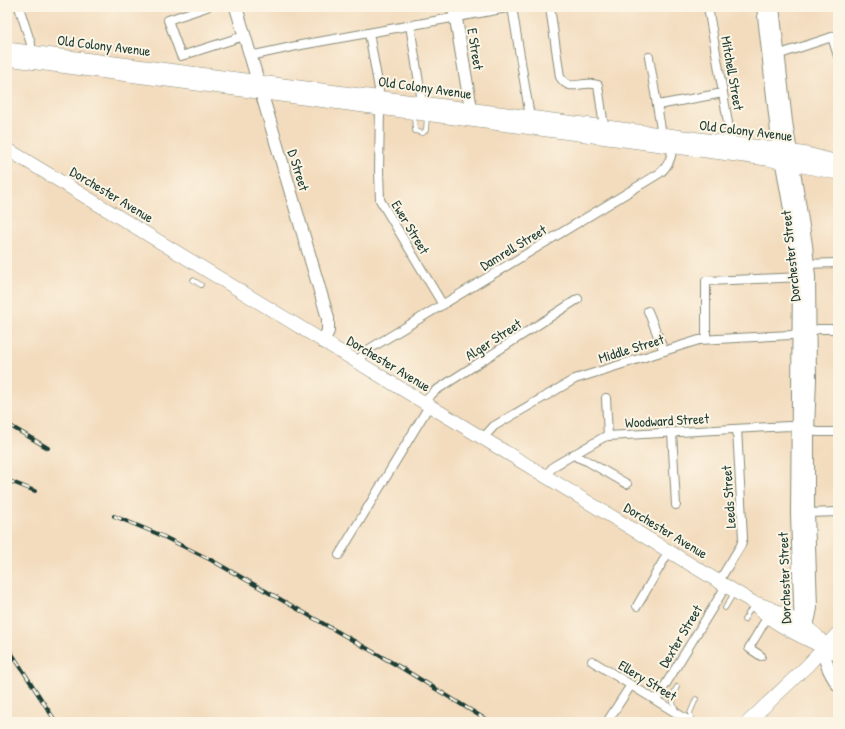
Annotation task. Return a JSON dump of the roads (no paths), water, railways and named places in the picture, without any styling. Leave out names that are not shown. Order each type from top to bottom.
[{"type":"main road","name":"D Street","points":[[236,7],[328,318],[328,331],[323,342]]},
{"type":"main road","name":"Dorchester Street","points":[[763,7],[773,56],[786,156],[804,264],[805,332],[803,429],[798,527],[803,630]]},
{"type":"main road","name":"Dorchester Street","points":[[773,7],[773,56]]},
{"type":"main road","name":"E Street","points":[[455,12],[470,114]]},
{"type":"main road","name":"Old Colony Avenue","points":[[7,48],[30,57]]},
{"type":"main road","name":"Old Colony Avenue","points":[[7,59],[30,57],[259,87],[296,96],[379,102],[422,109],[470,114],[530,117],[730,144],[786,156],[838,173]]},
{"type":"main road","name":"Old Colony Avenue","points":[[470,114],[673,147],[786,156],[838,162]]},
{"type":"main road","name":"Dorchester Avenue","points":[[7,149],[727,586],[754,603],[768,616],[819,638],[824,648],[838,654]]},
{"type":"main road","name":"Dorchester Street","points":[[803,429],[808,513],[811,608],[809,618],[803,630]]},
{"type":"main road","name":"Dorchester Avenue","points":[[754,603],[770,607],[803,630]]},
{"type":"main road","points":[[748,722],[808,666],[838,633]]},
{"type":"main road","points":[[824,648],[828,667],[838,685]]},
{"type":"street","points":[[20,7],[30,41],[30,57]]},
{"type":"street","points":[[207,7],[168,20],[181,56],[244,36]]},
{"type":"street","points":[[250,56],[302,45],[410,26],[455,12],[512,7],[530,117]]},
{"type":"street","points":[[550,7],[560,77],[564,84],[571,86],[590,82],[598,85],[604,127]]},
{"type":"street","name":"Mitchell Street","points":[[708,7],[730,135],[730,144]]},
{"type":"street","points":[[410,26],[422,109]]},
{"type":"street","name":"Ewer Street","points":[[369,33],[379,89],[380,200],[443,305]]},
{"type":"street","points":[[773,56],[835,36],[838,56]]},
{"type":"street","points":[[650,57],[662,135]]},
{"type":"street","points":[[658,105],[723,93]]},
{"type":"street","name":"Damrell Street","points":[[357,362],[366,352],[660,173],[671,158],[673,147]]},
{"type":"street","points":[[804,264],[838,263]]},
{"type":"street","points":[[706,339],[706,281],[804,277]]},
{"type":"street","name":"Alger Street","points":[[339,555],[427,404],[431,394],[578,299]]},
{"type":"street","points":[[648,311],[664,352]]},
{"type":"street","name":"Middle Street","points":[[483,438],[494,426],[575,379],[706,339],[790,335],[819,329],[838,329]]},
{"type":"street","points":[[606,398],[608,436]]},
{"type":"street","name":"Woodward Street","points":[[545,476],[552,467],[608,436],[789,426],[817,432],[838,432]]},
{"type":"street","name":"Leeds Street","points":[[727,586],[743,538],[737,429]]},
{"type":"street","points":[[672,432],[676,505]]},
{"type":"street","points":[[574,454],[626,484]]},
{"type":"street","points":[[808,513],[838,512]]},
{"type":"street","points":[[637,606],[669,551]]},
{"type":"street","name":"Dexter Street","points":[[656,700],[727,586]]},
{"type":"street","points":[[761,656],[749,648],[768,616]]},
{"type":"street","name":"Ellery Street","points":[[592,661],[692,722]]},
{"type":"street","points":[[607,722],[631,685]]},
{"type":"lane","points":[[193,280],[200,285]]},
{"type":"lane","points":[[725,608],[727,586]]},
{"type":"lane","points":[[744,620],[754,603]]},
{"type":"lane","points":[[677,687],[673,694],[673,701],[674,708],[679,714]]},
{"type":"lane","points":[[692,722],[690,713],[691,707],[696,699]]},
{"type":"railway","points":[[7,424],[48,448]]},
{"type":"railway","points":[[7,480],[35,491]]},
{"type":"railway","points":[[114,516],[158,534],[211,560],[400,667],[490,722]]},
{"type":"railway","points":[[7,646],[56,722]]}]
